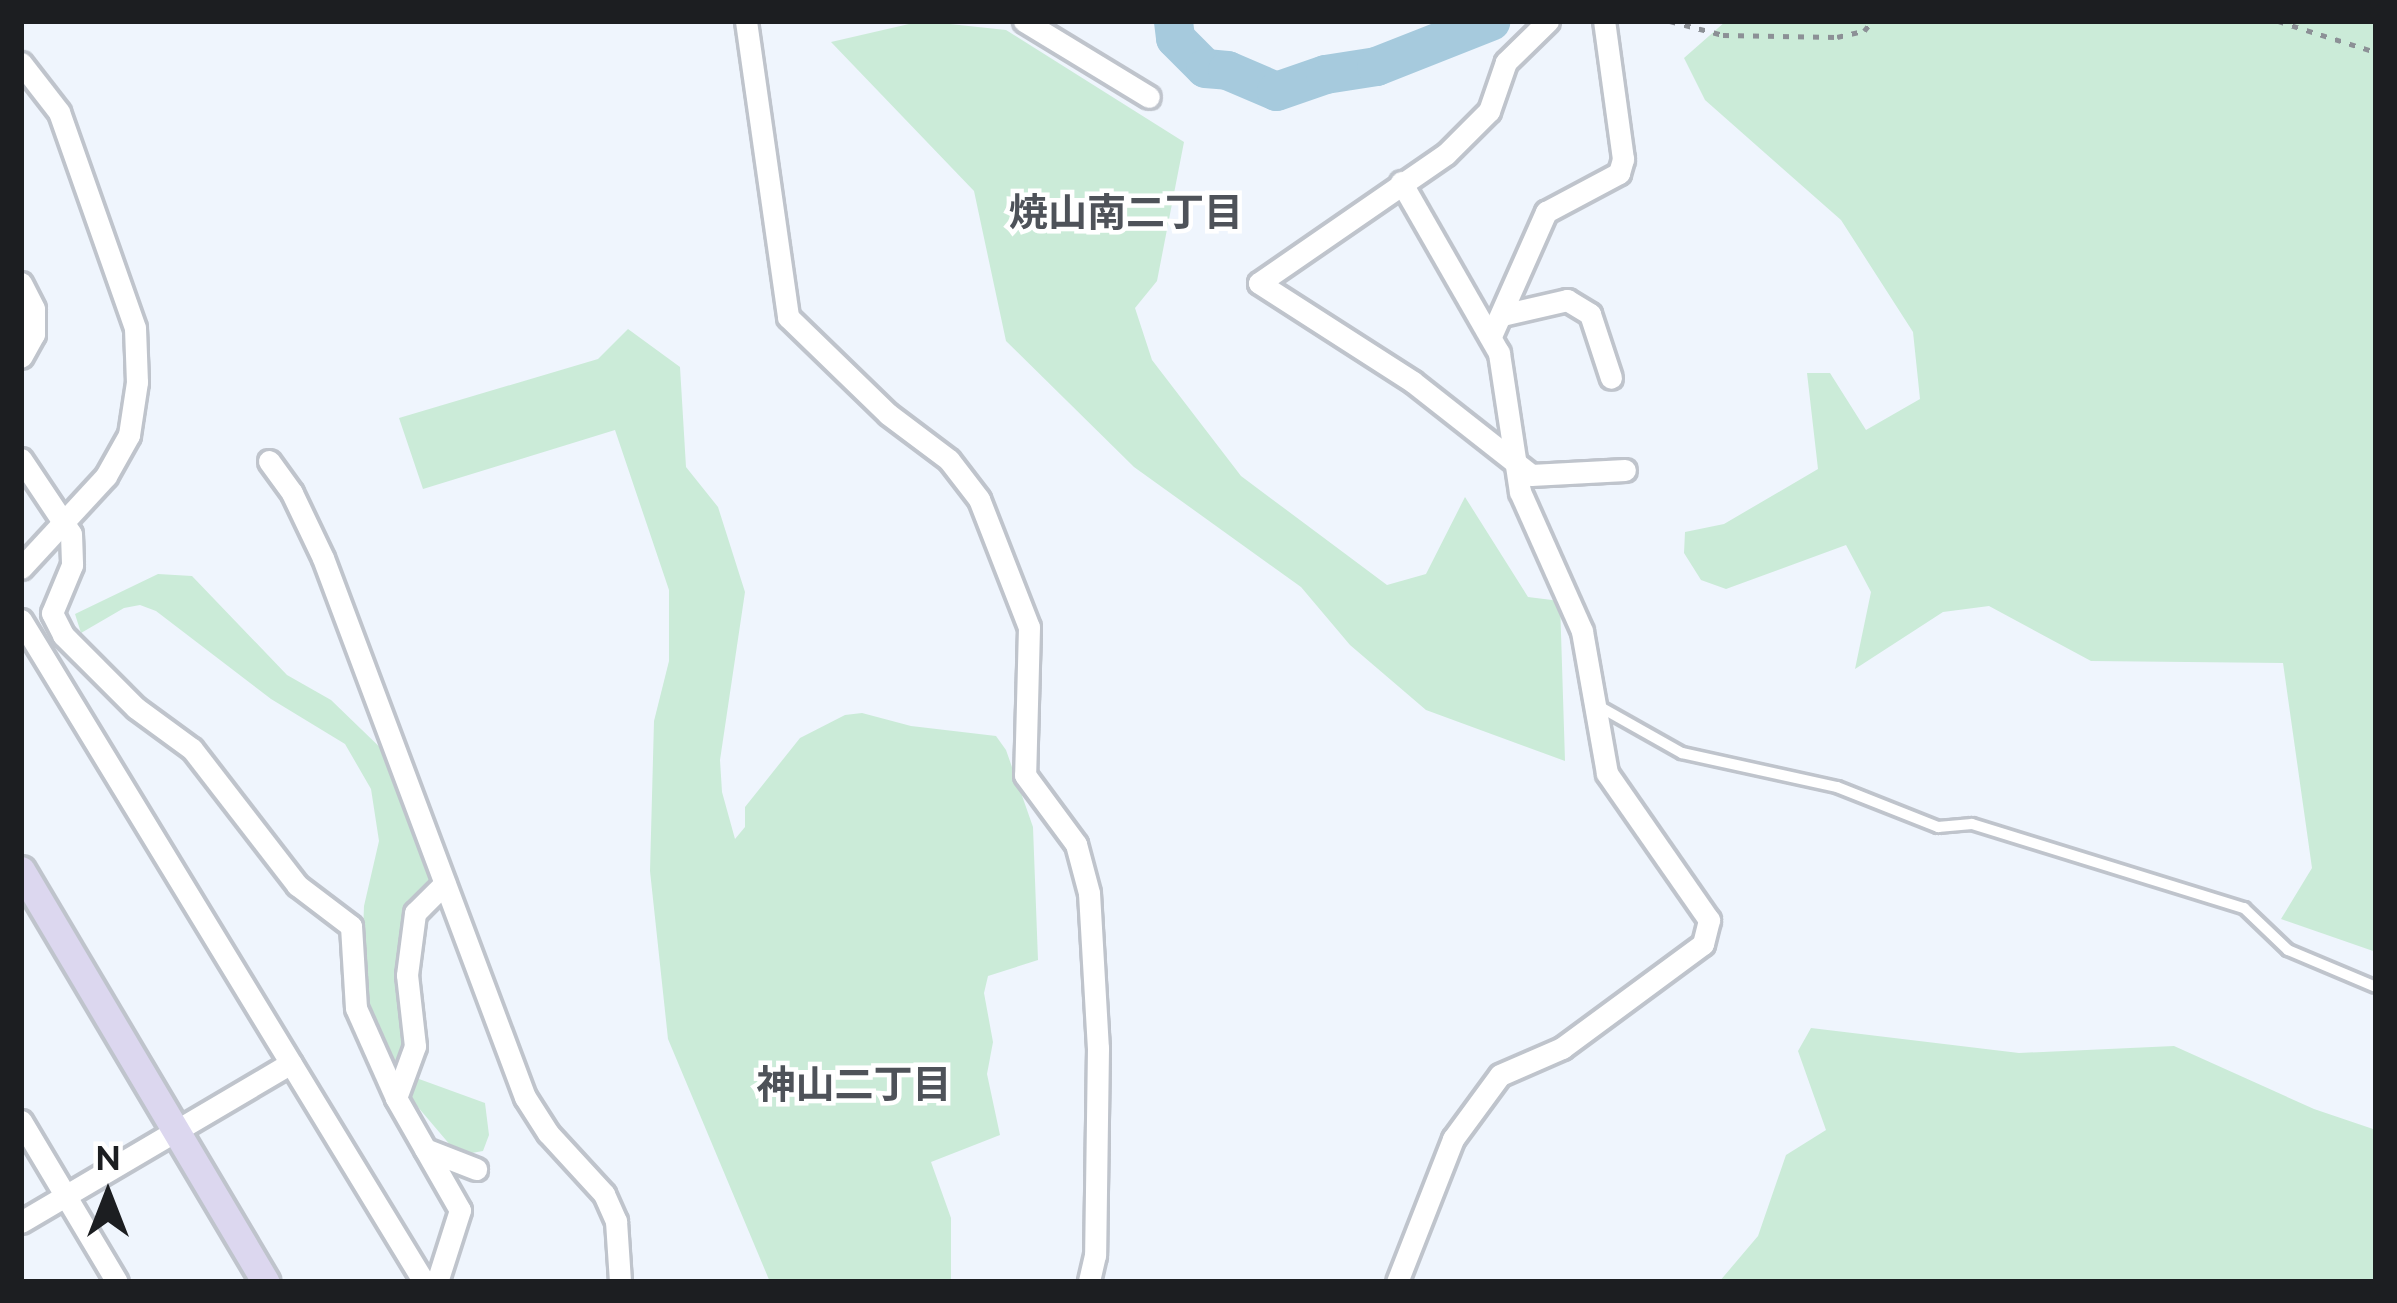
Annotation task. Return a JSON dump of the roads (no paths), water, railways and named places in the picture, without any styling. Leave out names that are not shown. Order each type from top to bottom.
[{"type":"street","points":[[746,21],[788,317],[959,472],[979,499],[1029,627],[1025,775],[1076,844],[1089,893],[1098,1048],[1095,1255],[1089,1282]]},
{"type":"street","points":[[1024,21],[1149,98]]},
{"type":"street","points":[[1548,21],[1506,62],[1489,111],[1446,154],[1259,283],[1414,382],[1531,475],[1625,470]]},
{"type":"street","points":[[1496,325],[1546,212],[1619,173],[1618,106],[1604,21]]},
{"type":"street","points":[[21,63],[59,112],[135,328],[137,382],[129,435],[106,476],[21,568]]},
{"type":"street","points":[[1397,1282],[1453,1138],[1500,1075],[1562,1048],[1703,944],[1709,920],[1606,773],[1582,631],[1520,492],[1496,325],[1401,182]]},
{"type":"street","points":[[21,283],[34,309],[34,334],[21,357]]},
{"type":"street","points":[[1496,325],[1568,300],[1590,314],[1611,378]]},
{"type":"street","points":[[21,459],[71,534],[72,565],[52,613],[63,635],[136,708],[192,749],[297,886],[351,926],[356,1008],[396,1098],[460,1210],[437,1282]]},
{"type":"street","points":[[269,461],[292,494],[323,558],[525,1097],[548,1133],[604,1195],[616,1221],[620,1282]]},
{"type":"street","points":[[21,620],[29,651],[424,1282]]},
{"type":"street","points":[[21,870],[266,1282]]},
{"type":"street","points":[[396,1098],[415,1046],[407,975],[415,914],[445,883]]},
{"type":"street","points":[[21,1222],[291,1063]]},
{"type":"street","points":[[21,1121],[117,1282]]},
{"type":"street","points":[[425,1149],[476,1169]]},
{"type":"lane","points":[[1594,704],[1682,753],[1837,787],[1938,827],[1972,824],[2244,908],[2288,950],[2376,987]]},
{"type":"waterway","points":[[1173,21],[1175,38],[1205,68],[1227,70],[1276,91],[1325,74],[1376,66],[1490,21]]},
{"type":"district","name":"焼山南二丁目","points":[[1126,212]]},
{"type":"district","name":"神山二丁目","points":[[854,1084]]}]
